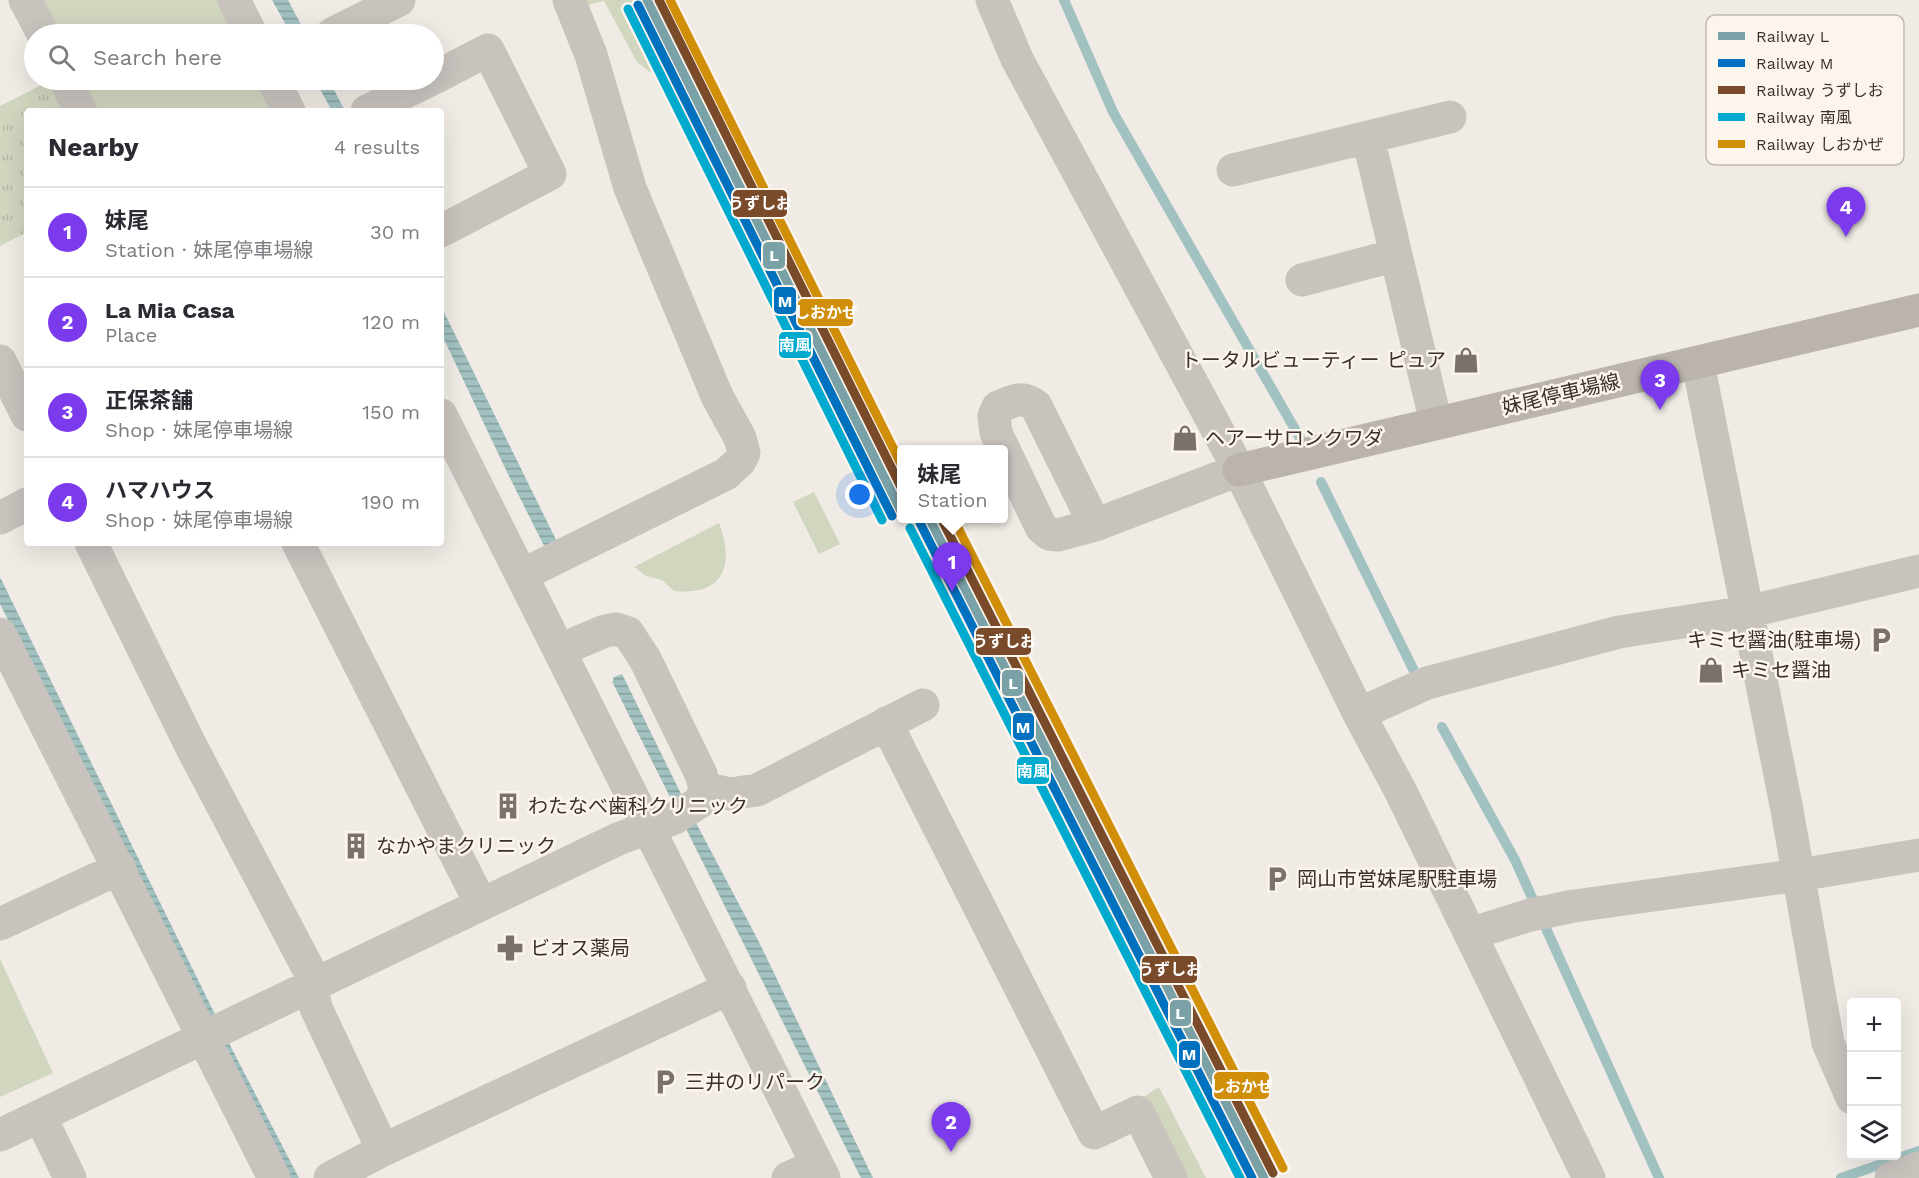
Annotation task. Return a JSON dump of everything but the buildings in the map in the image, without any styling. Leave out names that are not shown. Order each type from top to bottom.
[{"type":"main road","name":"妹尾停車場線","points":[[1239,470],[1919,310]]},
{"type":"street","points":[[25,0],[38,24]]},
{"type":"street","points":[[234,0],[246,24]]},
{"type":"street","points":[[352,24],[399,0]]},
{"type":"street","points":[[522,575],[726,474],[740,461],[744,453],[740,438],[717,396],[630,188],[591,55],[569,0]]},
{"type":"street","points":[[992,0],[1017,59],[1239,470],[1359,714],[1400,790],[1589,1178]]},
{"type":"street","points":[[444,73],[488,50],[550,174],[444,229]]},
{"type":"street","points":[[70,90],[79,108]]},
{"type":"street","points":[[278,90],[287,108]]},
{"type":"street","points":[[373,108],[410,90]]},
{"type":"street","points":[[1233,170],[1450,117]]},
{"type":"street","points":[[1368,137],[1436,423]]},
{"type":"street","points":[[1302,280],[1396,255]]},
{"type":"street","points":[[1698,363],[1799,876],[1828,1043],[1847,1088]]},
{"type":"street","points":[[444,421],[730,988],[810,1174]]},
{"type":"street","points":[[1095,525],[1239,470]]},
{"type":"street","points":[[0,518],[24,506]]},
{"type":"street","points":[[92,546],[192,748],[309,970],[316,1008],[383,1150]]},
{"type":"street","points":[[300,546],[481,904]]},
{"type":"street","points":[[1359,714],[1426,683],[1619,632],[1747,612],[1919,571]]},
{"type":"street","points":[[0,1135],[618,839],[675,818],[700,801],[705,788],[701,774],[645,659],[628,633],[616,629],[560,650]]},
{"type":"street","points":[[0,634],[120,868],[212,1032],[274,1178]]},
{"type":"street","points":[[705,788],[730,794],[757,790],[923,705]]},
{"type":"street","points":[[886,723],[1094,1133],[1138,1112],[1171,1178]]},
{"type":"street","points":[[1470,934],[1538,913],[1799,876],[1919,855]]},
{"type":"street","points":[[0,924],[120,868]]},
{"type":"street","points":[[330,1178],[383,1150],[730,988]]},
{"type":"street","points":[[40,1116],[70,1178]]},
{"type":"street","points":[[1881,1168],[1919,1168]]},
{"type":"green space","points":[[40,0],[220,0],[233,24],[52,24]]},
{"type":"green space","points":[[576,0],[633,0],[665,59],[650,72],[637,62],[604,1],[579,7]]},
{"type":"green space","points":[[31,90],[56,90],[65,108],[24,108],[24,234],[0,246],[0,106]]},
{"type":"green space","points":[[85,90],[265,90],[274,108],[94,108]]},
{"type":"green space","points":[[814,492],[840,544],[819,554],[793,502]]},
{"type":"green space","points":[[719,523],[724,538],[725,564],[721,575],[714,583],[691,591],[674,591],[662,580],[646,576],[634,567]]},
{"type":"green space","points":[[0,959],[53,1073],[0,1097]]},
{"type":"green space","points":[[1159,1087],[1206,1178],[1183,1178],[1142,1098]]},
{"type":"water","points":[[272,0],[288,0],[301,24],[285,24]]},
{"type":"water","points":[[320,90],[334,90],[343,108],[330,108]]},
{"type":"water","points":[[444,312],[685,802],[759,942],[873,1178],[861,1178],[506,470],[444,339]]},
{"type":"water","points":[[0,577],[234,1053],[299,1178],[288,1178],[0,604]]},
{"type":"pier","points":[[561,544],[625,673],[614,677],[612,683],[543,545]]},
{"type":"waterway","points":[[1064,0],[1113,112],[1300,438]]},
{"type":"waterway","points":[[1321,482],[1418,679]]},
{"type":"waterway","points":[[1442,727],[1515,860],[1659,1178]]},
{"type":"waterway","points":[[1841,1178],[1919,1151]]},
{"type":"rail line","name":"L","points":[[647,0],[897,503]]},
{"type":"rail line","name":"うずしお","points":[[659,0],[897,479]]},
{"type":"rail line","name":"しおかぜ","points":[[670,0],[897,456]]},
{"type":"rail line","name":"M","points":[[638,5],[892,516]]},
{"type":"rail line","name":"南風","points":[[628,9],[882,520]]},
{"type":"rail line","name":"M","points":[[920,523],[1252,1178]]},
{"type":"rail line","name":"L","points":[[932,523],[1264,1178]]},
{"type":"rail line","name":"うずしお","points":[[944,523],[1273,1173]]},
{"type":"rail line","name":"しおかぜ","points":[[956,523],[1283,1168]]},
{"type":"rail line","name":"南風","points":[[910,528],[1240,1178]]},
{"type":"place","name":"ハマハウス","points":[[1846,237]]},
{"type":"place","name":"トータルビューティー ピュア","points":[[1466,360]]},
{"type":"place","name":"正保茶舗","points":[[1660,410]]},
{"type":"place","name":"ヘアーサロンクワダ","points":[[1185,438]]},
{"type":"place","name":"妹尾","points":[[952,592]]},
{"type":"place","name":"キミセ醤油(駐車場)","points":[[1881,640]]},
{"type":"place","name":"キミセ醤油","points":[[1711,670]]},
{"type":"place","name":"わたなべ歯科クリニック","points":[[508,806]]},
{"type":"place","name":"なかやまクリニック","points":[[356,846]]},
{"type":"place","name":"岡山市営妹尾駅駐車場","points":[[1277,879]]},
{"type":"place","name":"ビオス薬局","points":[[510,948]]},
{"type":"place","name":"三井のリパーク","points":[[665,1082]]},
{"type":"place","name":"La Mia Casa","points":[[951,1152]]}]
